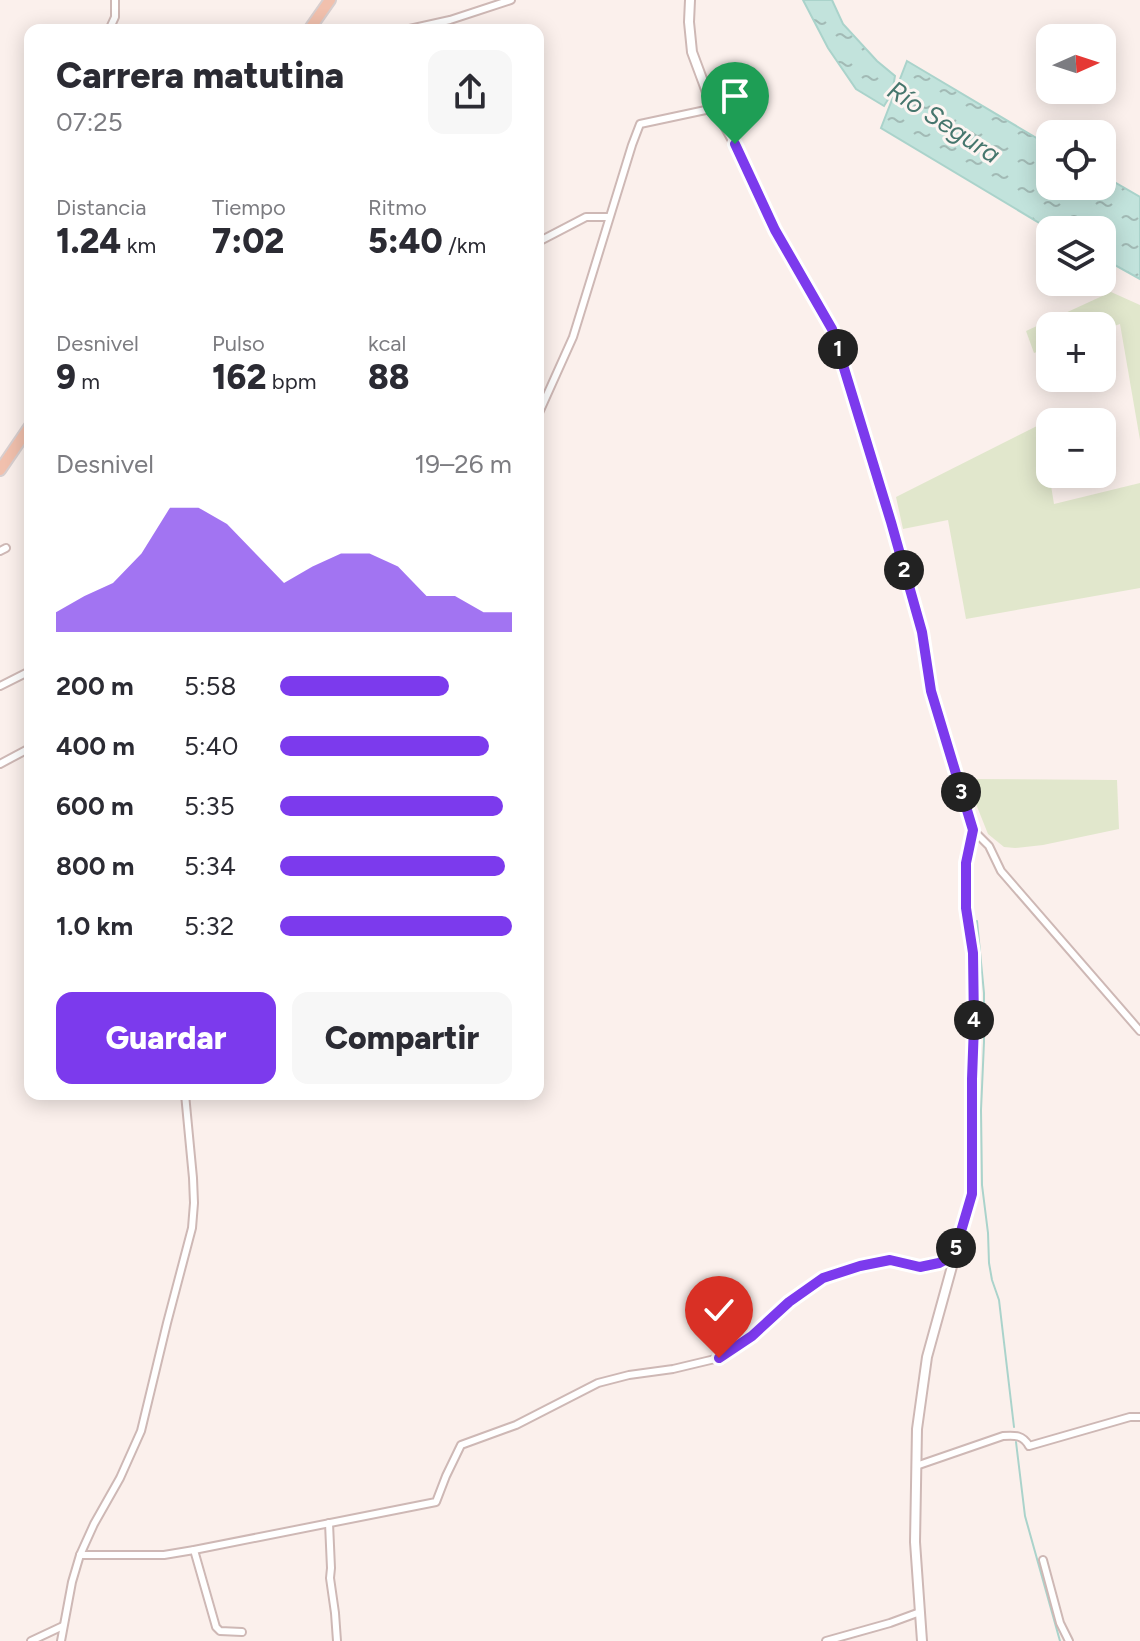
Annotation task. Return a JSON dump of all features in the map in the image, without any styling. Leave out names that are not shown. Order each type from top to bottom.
[{"type":"main road","points":[[313,24],[330,0]]},
{"type":"main road","points":[[1,466],[24,434]]},
{"type":"street","points":[[112,24],[115,0]]},
{"type":"street","points":[[432,24],[511,0]]},
{"type":"street","points":[[690,0],[692,52],[698,71],[775,230],[832,329],[922,632],[931,691],[973,830],[989,846],[1001,871],[1140,1031]]},
{"type":"street","points":[[544,402],[573,337],[640,124],[715,108]]},
{"type":"street","points":[[544,239],[586,217],[609,217]]},
{"type":"street","points":[[0,686],[24,674]]},
{"type":"street","points":[[0,764],[24,751]]},
{"type":"street","points":[[922,1641],[915,1542],[917,1429],[927,1357],[972,1194],[973,953],[966,908],[966,863],[973,830]]},
{"type":"street","points":[[61,1641],[80,1555],[141,1431],[192,1228],[193,1178],[186,1100]]},
{"type":"street","points":[[80,1555],[164,1555],[436,1502],[461,1445],[516,1425],[598,1383],[719,1358],[752,1336],[789,1302],[823,1278],[890,1260],[920,1267],[939,1263],[954,1255]]},
{"type":"street","points":[[916,1466],[1003,1436],[1018,1435],[1029,1446],[1130,1417],[1140,1417]]},
{"type":"street","points":[[329,1523],[330,1578],[337,1641]]},
{"type":"street","points":[[194,1550],[216,1627],[220,1631],[242,1632]]},
{"type":"street","points":[[1043,1560],[1060,1623],[1069,1641]]},
{"type":"street","points":[[826,1641],[920,1612]]},
{"type":"street","points":[[31,1641],[63,1626]]},
{"type":"green space","points":[[1116,294],[1140,305],[1140,440],[1120,324],[1116,325],[1116,312],[1067,312],[1102,296]]},
{"type":"green space","points":[[1036,326],[1036,352],[1034,353],[1026,331]]},
{"type":"green space","points":[[1036,427],[1036,488],[1051,488],[1054,504],[1140,483],[1140,588],[966,619],[948,520],[903,529],[896,497]]},
{"type":"green space","points":[[966,779],[1117,780],[1119,829],[1043,845],[1004,847],[988,834]]},
{"type":"water","points":[[803,0],[832,0],[843,24],[895,76],[892,93],[884,106],[856,89],[828,48]]},
{"type":"water","name":"Río Segura","points":[[907,61],[1036,138],[1036,200],[1116,200],[1116,183],[1140,197],[1140,279],[1116,266],[1116,216],[1036,216],[1036,221],[881,128]]},
{"type":"waterway","points":[[977,921],[984,993],[982,1185],[989,1263],[999,1300],[1014,1427]]},
{"type":"waterway","points":[[1016,1442],[1025,1516],[1060,1641]]},
{"type":"route","points":[[719,1358],[752,1336],[789,1302],[823,1278],[890,1260],[920,1267],[939,1263],[954,1255],[972,1194],[973,953],[966,908],[966,863],[973,830],[931,691],[922,632],[832,329],[775,230],[735,144]]}]
